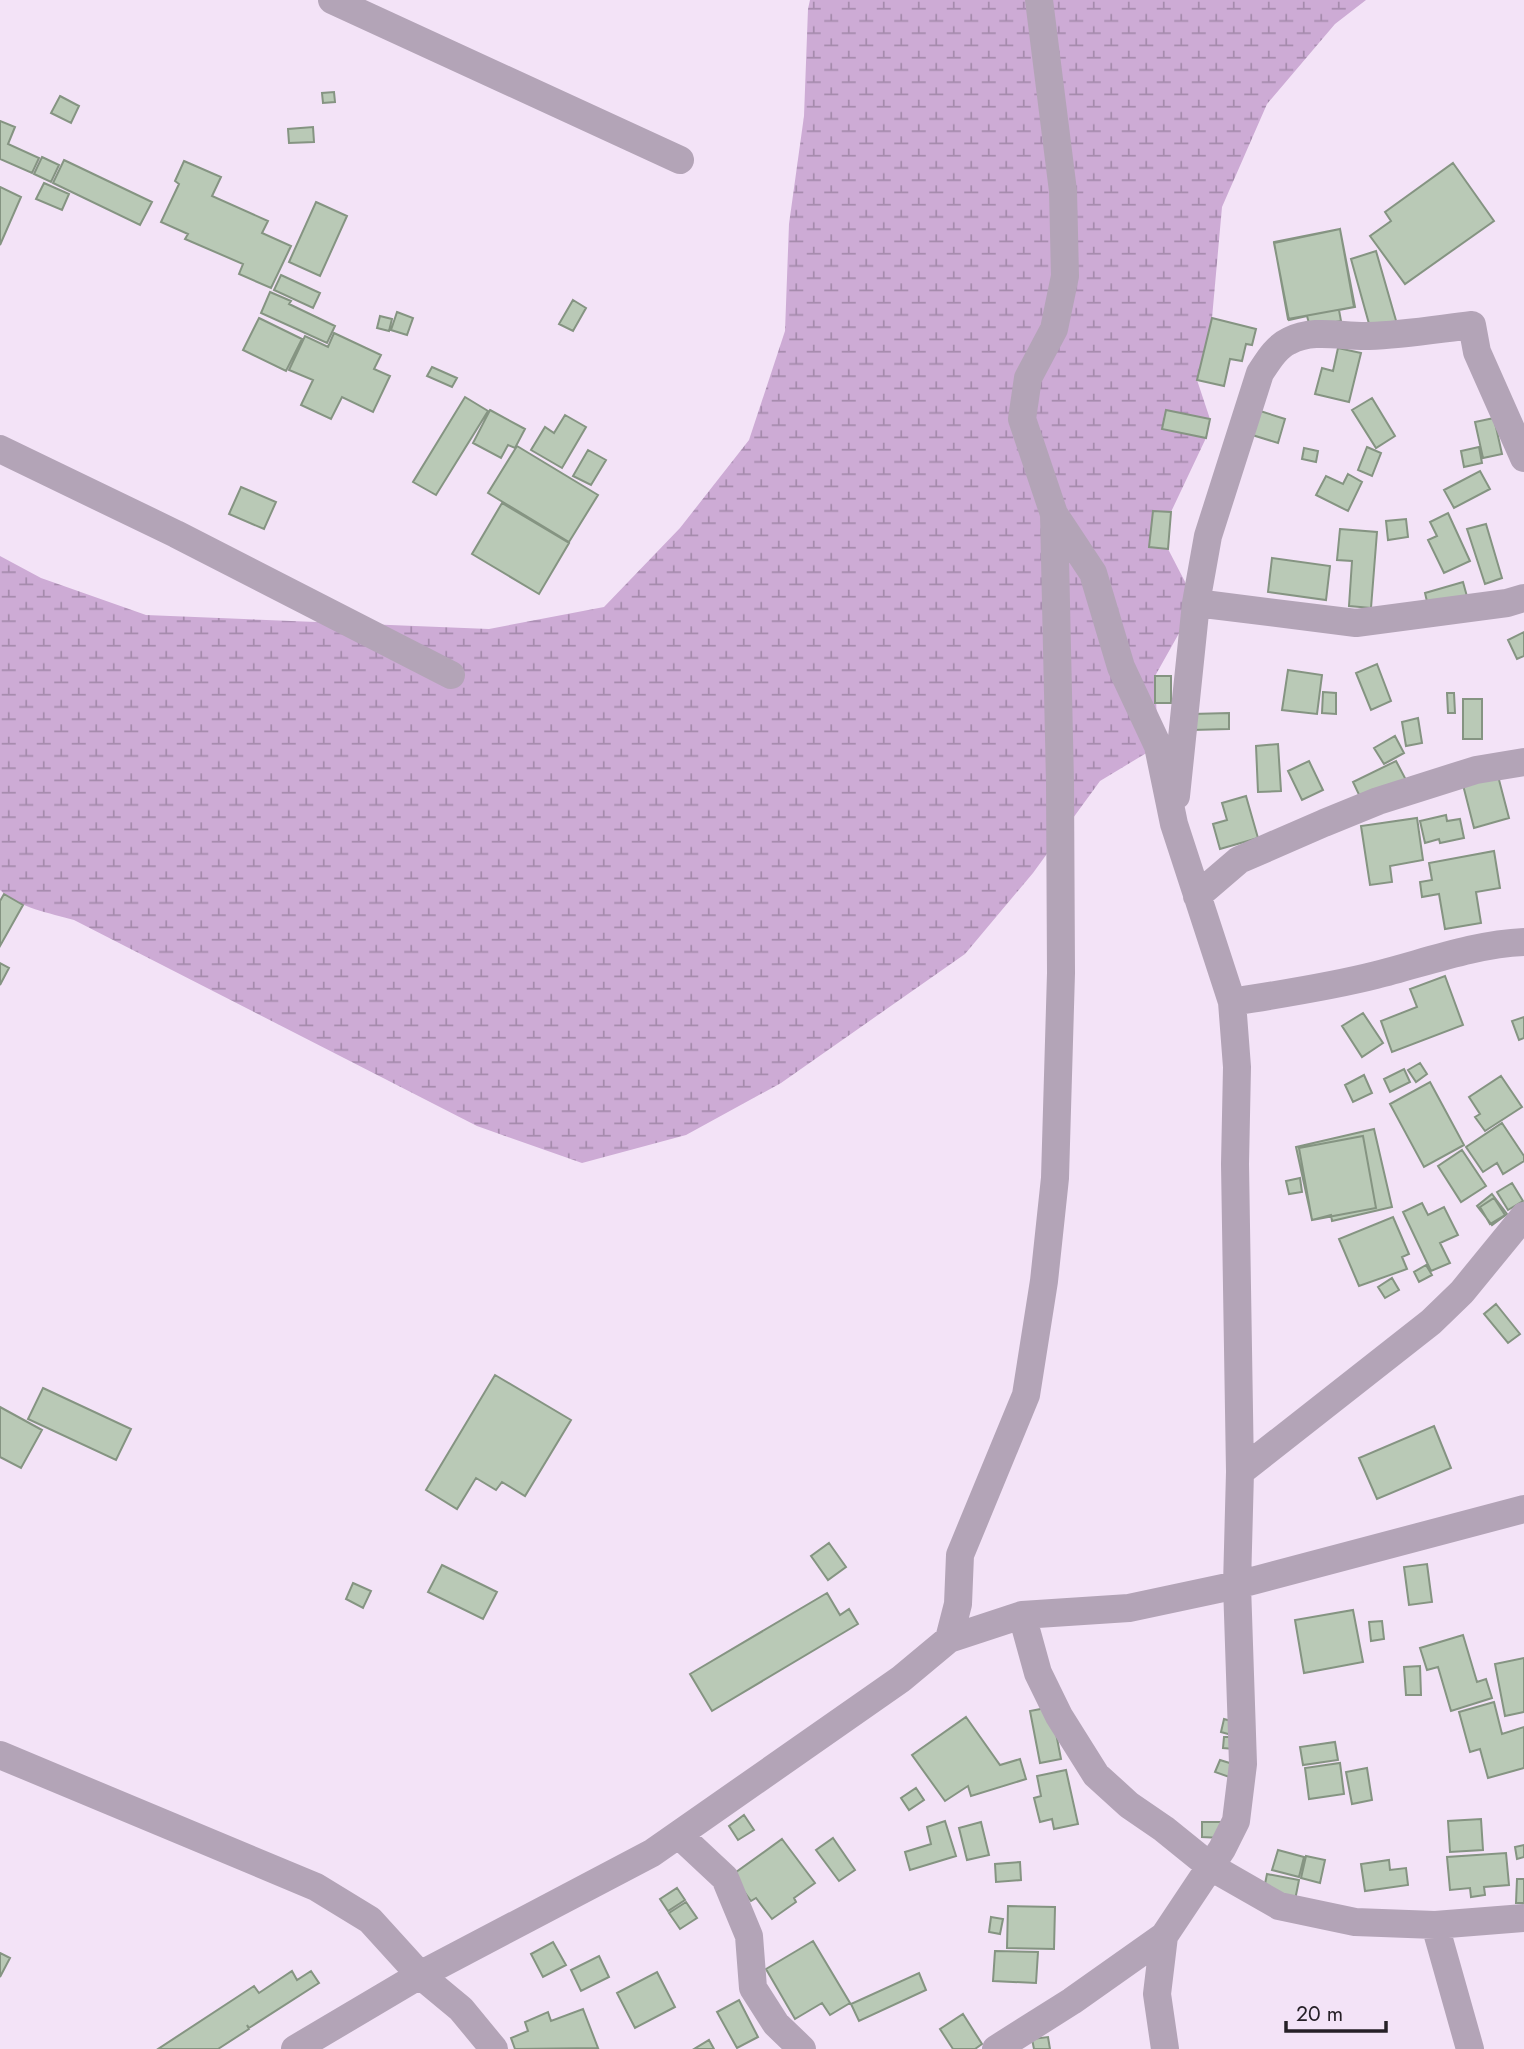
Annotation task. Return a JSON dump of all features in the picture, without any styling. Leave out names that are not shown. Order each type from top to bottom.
[{"type":"street","points":[[332,0],[680,160]]},
{"type":"street","points":[[996,2049],[1072,2001],[1164,1936],[1211,1867],[1236,1821],[1244,1764],[1237,1586],[1240,1472],[1235,1164],[1237,1067],[1232,1002],[1174,824],[1158,746],[1121,667],[1093,573],[1054,514],[1022,419],[1028,378],[1054,329],[1065,276],[1063,191],[1039,0]]},
{"type":"street","points":[[1174,824],[1196,603],[1208,536],[1260,373],[1273,354],[1288,341],[1310,335],[1335,333],[1367,336],[1472,325],[1477,352],[1524,458]]},
{"type":"street","points":[[0,449],[176,534],[451,675]]},
{"type":"street","points":[[949,1639],[958,1604],[960,1555],[1026,1395],[1044,1281],[1055,1178],[1060,945],[1054,514]]},
{"type":"street","points":[[1196,603],[1356,623],[1507,603],[1524,598]]},
{"type":"street","points":[[1197,896],[1239,860],[1324,823],[1476,770],[1524,762]]},
{"type":"street","points":[[1232,1002],[1333,986],[1510,942],[1524,942]]},
{"type":"street","points":[[1240,1472],[1431,1322],[1462,1292],[1524,1216]]},
{"type":"street","points":[[295,2049],[420,1975],[652,1853],[901,1679],[949,1639],[1022,1615],[1129,1608],[1237,1586],[1524,1509]]},
{"type":"street","points":[[1022,1615],[1038,1673],[1059,1716],[1096,1775],[1129,1805],[1211,1867],[1279,1906],[1355,1922],[1435,1925],[1524,1919]]},
{"type":"street","points":[[0,1755],[316,1887],[370,1920],[420,1975],[461,2009],[494,2049]]},
{"type":"street","points":[[679,1835],[725,1878],[749,1936],[753,1988],[776,2024],[802,2049]]},
{"type":"street","points":[[1435,1925],[1470,2049]]},
{"type":"street","points":[[1164,1936],[1157,1994],[1165,2049]]},
{"type":"green space","points":[[810,0],[1366,0],[1335,24],[1267,104],[1222,207],[1212,318],[1197,380],[1210,419],[1206,438],[1171,512],[1168,549],[1196,603],[1155,676],[1158,746],[1100,781],[1033,873],[965,954],[781,1083],[686,1135],[582,1163],[477,1126],[74,920],[25,906],[0,890],[0,556],[41,578],[146,615],[489,629],[604,607],[680,528],[749,440],[785,331],[789,224],[804,116]]},
{"type":"building","points":[[334,92],[335,102],[323,103],[322,93]]},
{"type":"building","points":[[60,96],[79,106],[71,123],[51,113]]},
{"type":"building","points":[[0,121],[15,127],[8,144],[39,158],[32,173],[0,159]]},
{"type":"building","points":[[313,127],[314,142],[289,143],[288,129]]},
{"type":"building","points":[[42,157],[59,165],[51,182],[34,174]]},
{"type":"building","points":[[64,160],[152,202],[140,225],[53,183]]},
{"type":"building","points":[[184,161],[221,177],[212,196],[268,221],[262,233],[291,246],[271,288],[239,274],[243,264],[185,239],[188,234],[161,222],[179,184],[175,181]]},
{"type":"building","points":[[1453,163],[1494,221],[1405,284],[1370,236],[1391,221],[1385,212]]},
{"type":"building","points":[[44,183],[69,194],[62,210],[36,199]]},
{"type":"building","points":[[0,187],[21,197],[0,245]]},
{"type":"building","points":[[316,202],[347,216],[320,276],[289,262]]},
{"type":"building","points":[[1340,229],[1355,307],[1339,310],[1341,321],[1310,327],[1307,316],[1289,320],[1274,243]]},
{"type":"building","points":[[1340,229],[1354,307],[1288,319],[1274,242]]},
{"type":"building","points":[[1376,251],[1397,324],[1371,331],[1351,259]]},
{"type":"building","points":[[281,275],[320,293],[313,308],[274,290]]},
{"type":"building","points":[[270,292],[335,326],[327,343],[261,313]]},
{"type":"building","points":[[573,300],[586,308],[573,331],[559,324]]},
{"type":"building","points":[[397,312],[413,318],[407,335],[391,330]]},
{"type":"building","points":[[380,316],[392,319],[389,331],[377,328]]},
{"type":"building","points":[[259,318],[302,339],[286,371],[243,350]]},
{"type":"building","points":[[1212,318],[1256,329],[1252,345],[1246,344],[1242,361],[1230,359],[1224,386],[1197,380]]},
{"type":"building","points":[[334,333],[381,355],[374,369],[390,376],[373,412],[342,397],[331,419],[301,405],[313,380],[289,370],[305,336],[328,347]]},
{"type":"building","points":[[1338,348],[1361,353],[1349,402],[1315,394],[1322,368],[1333,371]]},
{"type":"building","points":[[432,367],[457,378],[452,387],[427,376]]},
{"type":"building","points":[[465,397],[488,411],[436,495],[413,482]]},
{"type":"building","points":[[1372,398],[1395,436],[1376,448],[1352,410]]},
{"type":"building","points":[[490,410],[525,429],[515,448],[508,445],[501,458],[473,443]]},
{"type":"building","points":[[1166,410],[1210,419],[1206,438],[1162,429]]},
{"type":"building","points":[[1257,410],[1285,419],[1278,443],[1249,434]]},
{"type":"building","points":[[565,415],[586,427],[562,468],[531,450],[545,427],[554,433]]},
{"type":"building","points":[[1494,418],[1502,454],[1483,458],[1475,422]]},
{"type":"building","points":[[517,446],[598,495],[569,542],[488,493]]},
{"type":"building","points":[[1367,447],[1381,453],[1372,476],[1358,470]]},
{"type":"building","points":[[1479,447],[1482,463],[1464,467],[1461,451]]},
{"type":"building","points":[[1304,448],[1318,451],[1316,462],[1302,459]]},
{"type":"building","points":[[588,450],[606,460],[591,485],[573,476]]},
{"type":"building","points":[[1480,471],[1490,489],[1454,508],[1444,490]]},
{"type":"building","points":[[1348,474],[1362,482],[1348,511],[1316,495],[1326,476],[1343,484]]},
{"type":"building","points":[[241,487],[276,502],[264,529],[229,514]]},
{"type":"building","points":[[502,503],[569,543],[539,594],[472,554]]},
{"type":"building","points":[[1153,511],[1171,512],[1168,549],[1149,547]]},
{"type":"building","points":[[1448,513],[1470,561],[1444,573],[1428,540],[1437,536],[1430,522]]},
{"type":"building","points":[[1406,519],[1408,537],[1388,540],[1386,521]]},
{"type":"building","points":[[1486,524],[1502,578],[1485,584],[1467,529]]},
{"type":"building","points":[[1340,529],[1377,532],[1371,608],[1349,606],[1352,561],[1337,560]]},
{"type":"building","points":[[1272,558],[1330,566],[1326,600],[1268,592]]},
{"type":"building","points":[[1463,582],[1468,600],[1429,610],[1425,593]]},
{"type":"building","points":[[1524,632],[1524,656],[1517,659],[1508,640]]},
{"type":"building","points":[[1377,664],[1391,701],[1371,710],[1356,673]]},
{"type":"building","points":[[1288,670],[1322,675],[1317,714],[1282,710]]},
{"type":"building","points":[[1155,676],[1171,676],[1171,703],[1155,703]]},
{"type":"building","points":[[1323,692],[1336,693],[1336,714],[1322,713]]},
{"type":"building","points":[[1447,693],[1454,693],[1455,713],[1448,713]]},
{"type":"building","points":[[1463,699],[1482,699],[1482,739],[1463,739]]},
{"type":"building","points":[[1229,713],[1229,729],[1192,730],[1192,714]]},
{"type":"building","points":[[1418,718],[1422,743],[1406,746],[1402,722]]},
{"type":"building","points":[[1395,736],[1404,753],[1384,764],[1374,748]]},
{"type":"building","points":[[1278,744],[1281,791],[1258,792],[1256,746]]},
{"type":"building","points":[[1309,761],[1323,790],[1302,800],[1288,771]]},
{"type":"building","points":[[1396,761],[1406,780],[1362,801],[1353,782]]},
{"type":"building","points":[[1498,776],[1509,818],[1474,828],[1463,785]]},
{"type":"building","points":[[1246,796],[1258,838],[1220,849],[1213,824],[1227,820],[1222,803]]},
{"type":"building","points":[[1446,815],[1447,821],[1460,819],[1464,838],[1440,843],[1439,839],[1425,843],[1420,821]]},
{"type":"building","points":[[1417,818],[1423,860],[1390,866],[1392,882],[1370,885],[1361,826]]},
{"type":"building","points":[[1494,851],[1500,888],[1476,892],[1481,923],[1445,929],[1439,894],[1422,897],[1420,882],[1432,880],[1429,863]]},
{"type":"building","points":[[4,894],[23,905],[0,946],[0,901]]},
{"type":"building","points":[[0,963],[9,968],[0,985]]},
{"type":"building","points":[[1445,976],[1463,1025],[1392,1052],[1381,1021],[1417,1007],[1410,989]]},
{"type":"building","points":[[1363,1013],[1383,1043],[1362,1057],[1342,1026]]},
{"type":"building","points":[[1524,1017],[1524,1038],[1519,1040],[1512,1021]]},
{"type":"building","points":[[1420,1063],[1427,1074],[1416,1082],[1408,1070]]},
{"type":"building","points":[[1404,1069],[1410,1082],[1390,1092],[1384,1079]]},
{"type":"building","points":[[1364,1075],[1372,1093],[1353,1102],[1345,1085]]},
{"type":"building","points":[[1501,1076],[1522,1107],[1485,1131],[1475,1117],[1480,1114],[1469,1097]]},
{"type":"building","points":[[1430,1082],[1464,1145],[1424,1167],[1390,1104]]},
{"type":"building","points":[[1502,1123],[1524,1156],[1524,1161],[1503,1174],[1497,1163],[1483,1172],[1466,1147]]},
{"type":"building","points":[[1374,1129],[1392,1207],[1332,1221],[1331,1215],[1312,1220],[1296,1147]]},
{"type":"building","points":[[1363,1136],[1376,1208],[1312,1220],[1299,1148]]},
{"type":"building","points":[[1462,1150],[1486,1186],[1461,1202],[1438,1166]]},
{"type":"building","points":[[1300,1178],[1302,1192],[1289,1194],[1286,1181]]},
{"type":"building","points":[[1512,1183],[1523,1201],[1508,1210],[1497,1192]]},
{"type":"building","points":[[1492,1194],[1507,1214],[1492,1225],[1477,1206]]},
{"type":"building","points":[[1494,1198],[1505,1215],[1490,1224],[1480,1207]]},
{"type":"building","points":[[1422,1203],[1428,1215],[1444,1207],[1458,1235],[1440,1243],[1450,1263],[1431,1271],[1403,1212]]},
{"type":"building","points":[[1393,1217],[1409,1254],[1402,1257],[1407,1269],[1359,1286],[1339,1239]]},
{"type":"building","points":[[1426,1265],[1432,1275],[1419,1282],[1414,1272]]},
{"type":"building","points":[[1392,1278],[1399,1290],[1385,1298],[1378,1287]]},
{"type":"building","points":[[1496,1304],[1520,1334],[1508,1343],[1484,1314]]},
{"type":"building","points":[[495,1375],[571,1420],[525,1496],[502,1482],[496,1490],[476,1478],[457,1509],[426,1490]]},
{"type":"building","points":[[43,1388],[131,1429],[116,1460],[28,1419]]},
{"type":"building","points":[[0,1407],[42,1430],[21,1468],[0,1457]]},
{"type":"building","points":[[1434,1426],[1451,1468],[1377,1499],[1359,1458]]},
{"type":"building","points":[[829,1543],[846,1567],[828,1580],[811,1556]]},
{"type":"building","points":[[1427,1564],[1432,1602],[1409,1605],[1404,1567]]},
{"type":"building","points":[[442,1565],[497,1592],[483,1619],[428,1592]]},
{"type":"building","points":[[353,1583],[371,1591],[363,1608],[346,1599]]},
{"type":"building","points":[[827,1593],[840,1615],[849,1609],[858,1624],[712,1711],[690,1674]]},
{"type":"building","points":[[1353,1610],[1363,1662],[1304,1673],[1295,1620]]},
{"type":"building","points":[[1382,1621],[1384,1639],[1371,1641],[1369,1622]]},
{"type":"building","points":[[1463,1635],[1477,1682],[1486,1679],[1492,1698],[1451,1711],[1438,1667],[1427,1670],[1420,1648]]},
{"type":"building","points":[[1524,1658],[1524,1712],[1505,1716],[1495,1664]]},
{"type":"building","points":[[1420,1666],[1421,1695],[1406,1695],[1404,1667]]},
{"type":"building","points":[[1494,1702],[1502,1734],[1524,1727],[1524,1768],[1488,1778],[1480,1749],[1470,1752],[1459,1712]]},
{"type":"building","points":[[1051,1707],[1061,1759],[1040,1763],[1030,1711]]},
{"type":"building","points":[[966,1717],[1000,1765],[1020,1759],[1026,1779],[971,1796],[968,1786],[945,1801],[912,1755]]},
{"type":"building","points":[[1224,1719],[1238,1723],[1235,1736],[1221,1732]]},
{"type":"building","points":[[1224,1737],[1236,1737],[1234,1749],[1223,1748]]},
{"type":"building","points":[[1335,1742],[1338,1760],[1303,1765],[1300,1747]]},
{"type":"building","points":[[1220,1760],[1236,1765],[1232,1778],[1215,1772]]},
{"type":"building","points":[[1340,1763],[1344,1794],[1309,1799],[1305,1768]]},
{"type":"building","points":[[1367,1768],[1372,1800],[1352,1804],[1346,1772]]},
{"type":"building","points":[[1066,1770],[1078,1824],[1054,1829],[1052,1819],[1040,1822],[1034,1798],[1041,1796],[1037,1776]]},
{"type":"building","points":[[916,1788],[924,1800],[909,1810],[901,1798]]},
{"type":"building","points":[[744,1815],[754,1830],[738,1840],[729,1826]]},
{"type":"building","points":[[1481,1819],[1483,1850],[1450,1852],[1448,1821]]},
{"type":"building","points":[[945,1821],[956,1856],[910,1870],[905,1852],[931,1844],[927,1827]]},
{"type":"building","points":[[981,1822],[989,1855],[967,1860],[959,1828]]},
{"type":"building","points":[[1202,1822],[1222,1822],[1221,1838],[1202,1837]]},
{"type":"building","points":[[833,1838],[855,1870],[839,1881],[816,1850]]},
{"type":"building","points":[[782,1839],[815,1883],[794,1898],[796,1902],[772,1919],[756,1898],[751,1901],[732,1875]]},
{"type":"building","points":[[1524,1845],[1524,1857],[1517,1859],[1515,1847]]},
{"type":"building","points":[[1278,1850],[1304,1857],[1299,1877],[1272,1870]]},
{"type":"building","points":[[1506,1853],[1509,1885],[1484,1887],[1485,1895],[1471,1897],[1470,1888],[1450,1890],[1447,1857]]},
{"type":"building","points":[[1306,1856],[1325,1860],[1320,1883],[1301,1878]]},
{"type":"building","points":[[1389,1860],[1390,1870],[1406,1868],[1408,1885],[1365,1891],[1361,1864]]},
{"type":"building","points":[[1020,1862],[1021,1880],[996,1882],[995,1864]]},
{"type":"building","points":[[1267,1874],[1299,1880],[1295,1900],[1263,1894]]},
{"type":"building","points":[[1517,1879],[1524,1879],[1524,1903],[1516,1903]]},
{"type":"building","points":[[677,1888],[685,1900],[668,1911],[660,1899]]},
{"type":"building","points":[[686,1902],[697,1918],[680,1929],[669,1913]]},
{"type":"building","points":[[1008,1906],[1055,1907],[1054,1949],[1007,1948]]},
{"type":"building","points":[[991,1917],[1003,1919],[1000,1934],[989,1932]]},
{"type":"building","points":[[813,1941],[850,2003],[830,2015],[822,2003],[795,2019],[766,1969]]},
{"type":"building","points":[[553,1942],[566,1965],[543,1977],[531,1954]]},
{"type":"building","points":[[995,1951],[1038,1952],[1036,1983],[993,1981]]},
{"type":"building","points":[[0,1953],[10,1958],[0,1977]]},
{"type":"building","points":[[599,1956],[609,1977],[581,1991],[571,1970]]},
{"type":"building","points":[[292,1971],[297,1980],[311,1971],[319,1983],[249,2028],[247,2025],[249,2029],[218,2049],[158,2049],[254,1986],[259,1993]]},
{"type":"building","points":[[657,1972],[675,2007],[635,2028],[617,1993]]},
{"type":"building","points":[[919,1973],[926,1990],[859,2021],[851,2004]]},
{"type":"building","points":[[739,2000],[758,2037],[737,2048],[717,2012]]},
{"type":"building","points":[[583,2009],[598,2048],[515,2049],[511,2038],[528,2031],[525,2022],[548,2012],[551,2021]]},
{"type":"building","points":[[963,2014],[982,2044],[975,2049],[953,2049],[940,2029]]},
{"type":"building","points":[[1048,2037],[1050,2049],[1034,2049],[1032,2039]]},
{"type":"building","points":[[709,2040],[714,2049],[694,2049]]}]
